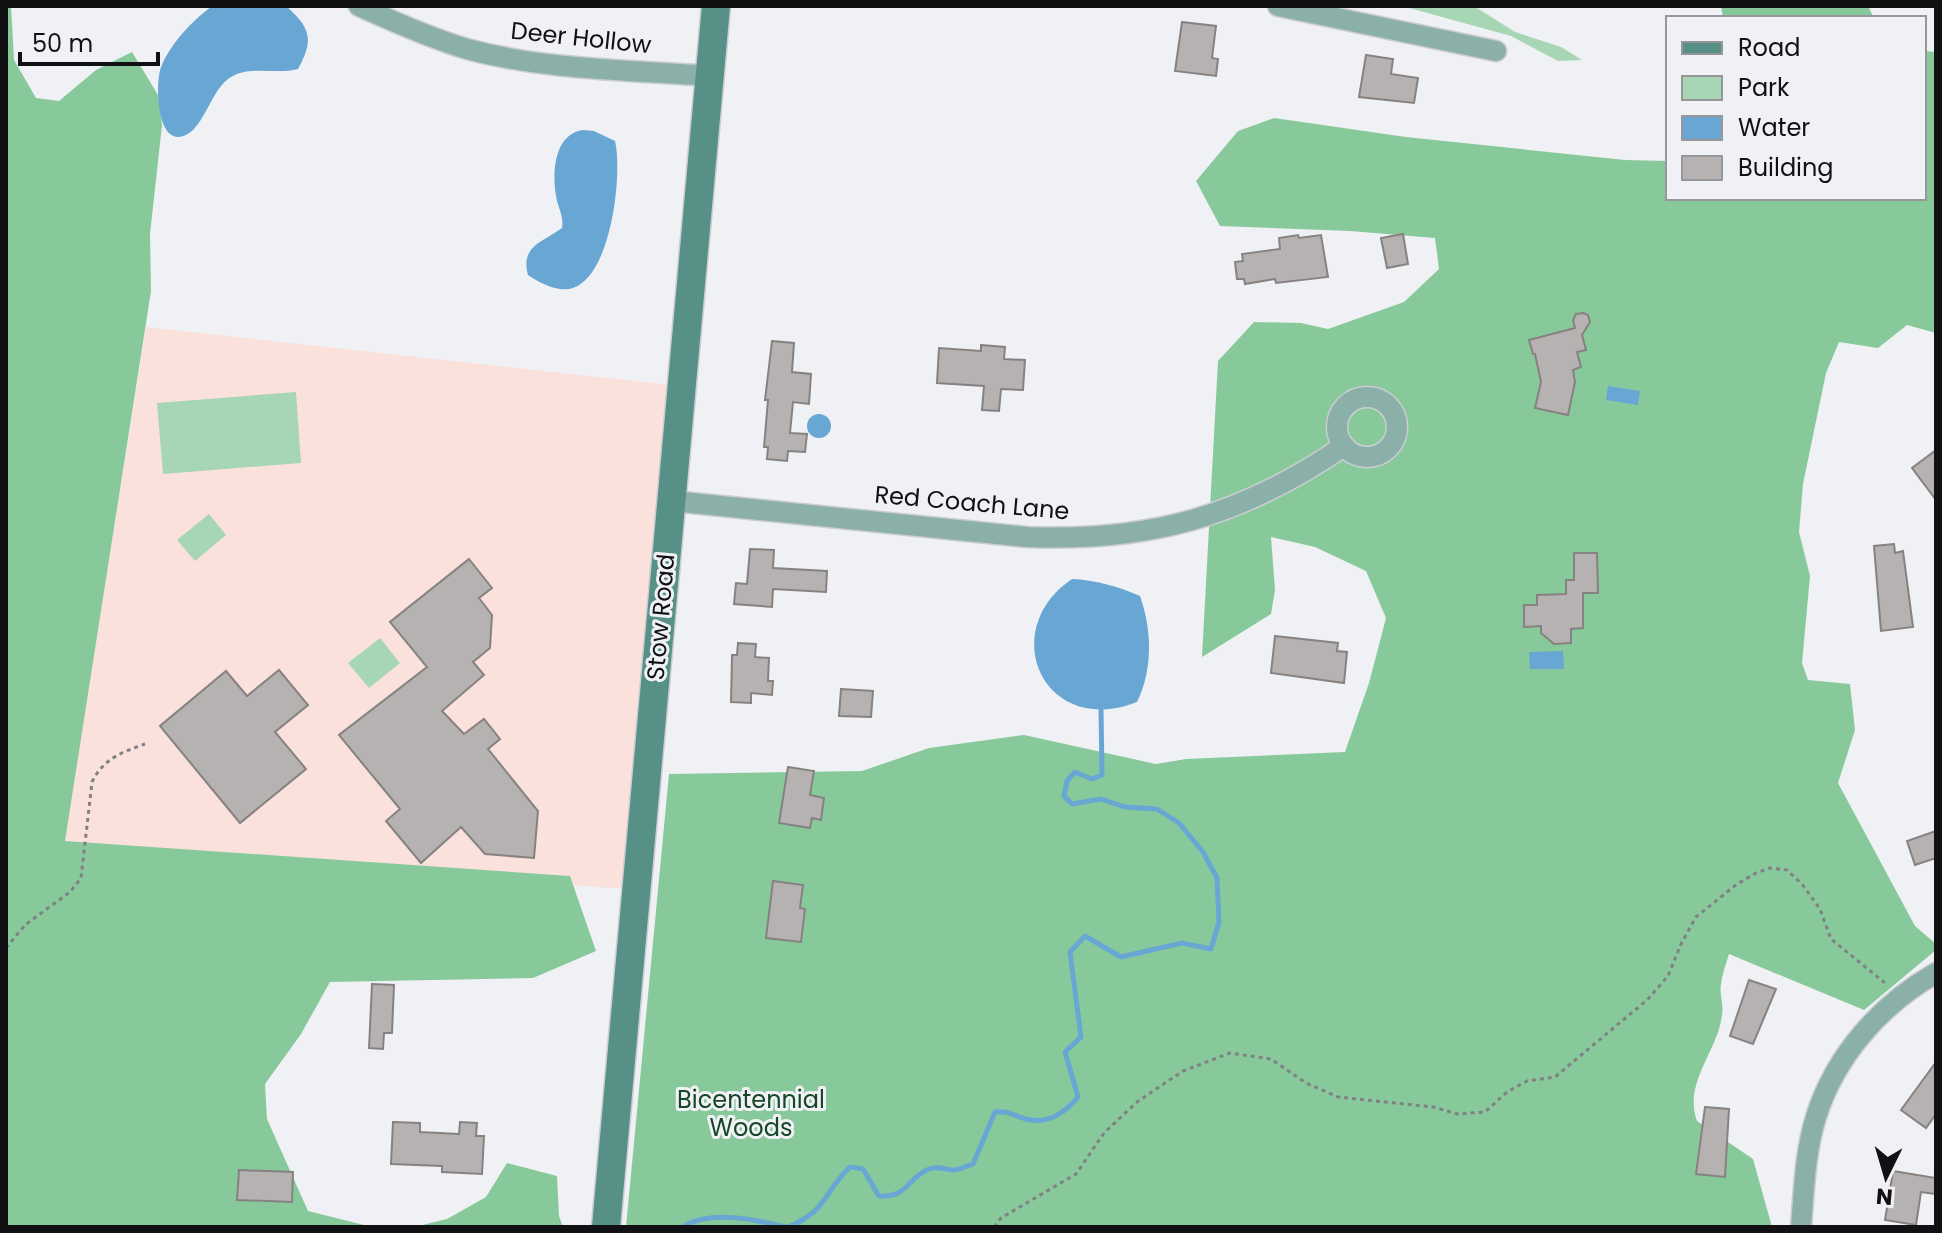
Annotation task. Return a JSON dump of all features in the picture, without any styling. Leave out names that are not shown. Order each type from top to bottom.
[{"type":"street","name":"Deer Hollow","points":[[359,6],[405,27],[467,49],[530,62],[710,76]]},
{"type":"street","name":"Stow Road","points":[[606,1227],[716,6]]},
{"type":"street","points":[[1278,6],[1496,51]]},
{"type":"street","name":"Red Coach Lane","points":[[672,501],[1027,537],[1123,535],[1176,526],[1227,510],[1307,472],[1344,446]]},
{"type":"street","points":[[1801,1227],[1806,1166],[1816,1119],[1827,1088],[1845,1056],[1878,1015],[1915,985],[1936,973]]},
{"type":"path","points":[[6,948],[25,925],[70,892],[81,878],[92,782],[97,772],[107,760],[145,744]]},
{"type":"path","points":[[994,1227],[1001,1218],[1076,1174],[1104,1133],[1137,1102],[1183,1071],[1230,1053],[1271,1059],[1306,1083],[1338,1097],[1433,1107],[1458,1114],[1485,1112],[1507,1092],[1527,1081],[1555,1077],[1647,1000],[1668,976],[1696,917],[1737,884],[1770,868],[1787,870],[1802,884],[1820,909],[1831,939],[1892,988]]},
{"type":"shaded area","points":[[146,327],[671,385],[636,888],[64,841]]},
{"type":"green space","points":[[6,6],[11,6],[14,60],[36,98],[59,101],[96,70],[132,52],[158,95],[162,125],[150,234],[151,291],[65,841],[570,876],[596,951],[533,978],[330,982],[301,1034],[265,1084],[267,1119],[308,1211],[372,1227],[6,1227]]},
{"type":"green space","points":[[1402,6],[1474,6],[1515,32],[1561,47],[1582,60],[1558,61],[1511,36]]},
{"type":"green space","points":[[1721,6],[1868,6],[1873,16],[1723,16]]},
{"type":"green space","name":"Bicentennial Woods","points":[[1926,51],[1936,52],[1936,333],[1907,325],[1878,348],[1839,342],[1826,373],[1803,484],[1799,532],[1810,576],[1802,663],[1808,680],[1850,684],[1855,730],[1838,783],[1915,926],[1936,944],[1936,950],[1864,1010],[1729,954],[1721,984],[1719,1028],[1698,1080],[1694,1107],[1697,1121],[1753,1159],[1772,1227],[626,1227],[669,774],[862,771],[929,748],[1024,735],[1156,764],[1186,759],[1345,752],[1369,683],[1386,618],[1366,571],[1315,547],[1271,537],[1275,590],[1271,614],[1202,657],[1218,361],[1254,322],[1301,323],[1328,329],[1404,302],[1439,269],[1435,238],[1220,226],[1196,181],[1238,131],[1274,118],[1406,137],[1625,160],[1666,161],[1666,200],[1926,200]]},
{"type":"green space","points":[[296,392],[301,463],[163,474],[157,403]]},
{"type":"green space","points":[[209,514],[226,535],[195,561],[177,540]]},
{"type":"green space","points":[[380,638],[400,663],[369,688],[348,663]]},
{"type":"green space","points":[[507,1163],[557,1176],[559,1216],[563,1227],[414,1227],[447,1219],[486,1197]]},
{"type":"water","points":[[212,6],[286,6],[305,28],[306,50],[298,69],[255,71],[231,77],[218,90],[193,130],[176,137],[163,124],[160,112],[158,86],[161,67],[183,33]]},
{"type":"water","points":[[583,130],[594,131],[615,141],[615,200],[611,225],[595,268],[583,282],[569,289],[558,289],[528,275],[527,257],[535,246],[562,228],[555,187],[557,156],[566,139]]},
{"type":"water","points":[[1608,386],[1640,391],[1638,405],[1606,400]]},
{"type":"water","points":[[819,414],[830,421],[831,426],[824,437],[819,438],[808,431],[807,426],[814,415]]},
{"type":"water","points":[[1072,579],[1106,584],[1140,596],[1147,622],[1149,649],[1146,676],[1137,702],[1104,709],[1076,706],[1055,693],[1041,674],[1034,650],[1037,625],[1049,600]]},
{"type":"water","points":[[1563,651],[1564,669],[1530,669],[1529,652]]},
{"type":"building","points":[[1182,22],[1216,26],[1212,58],[1218,59],[1216,76],[1175,71]]},
{"type":"building","points":[[1366,55],[1393,59],[1391,74],[1418,78],[1414,103],[1359,97]]},
{"type":"building","points":[[1403,234],[1408,264],[1387,268],[1381,238]]},
{"type":"building","points":[[1298,235],[1299,238],[1321,235],[1328,277],[1276,283],[1275,279],[1245,284],[1244,279],[1237,279],[1235,262],[1243,261],[1242,254],[1280,249],[1279,238]]},
{"type":"building","points":[[1576,314],[1588,315],[1590,322],[1582,335],[1586,350],[1577,352],[1581,367],[1573,370],[1575,382],[1568,415],[1535,408],[1541,382],[1529,340],[1575,328],[1573,320]]},
{"type":"building","points":[[772,341],[794,343],[792,372],[811,374],[809,404],[793,402],[790,433],[807,434],[805,452],[788,451],[787,461],[767,459],[768,447],[764,447],[768,400],[765,400]]},
{"type":"building","points":[[981,345],[1005,347],[1004,359],[1025,360],[1023,390],[1001,389],[999,411],[982,410],[984,386],[937,383],[939,348],[981,351]]},
{"type":"building","points":[[1936,450],[1936,500],[1912,468]]},
{"type":"building","points":[[1894,544],[1895,553],[1903,551],[1913,627],[1881,631],[1874,546]]},
{"type":"building","points":[[750,549],[774,550],[773,568],[827,571],[826,592],[773,589],[772,607],[734,604],[736,583],[747,584]]},
{"type":"building","points":[[1574,553],[1597,553],[1598,593],[1583,593],[1583,628],[1571,629],[1571,643],[1554,644],[1541,633],[1541,626],[1524,627],[1524,605],[1537,605],[1537,595],[1566,594],[1566,580],[1574,580]]},
{"type":"building","points":[[469,559],[492,588],[479,598],[492,615],[490,648],[473,662],[484,675],[442,711],[464,734],[484,719],[500,739],[488,749],[538,811],[534,858],[485,854],[461,827],[421,863],[386,821],[400,809],[339,735],[427,667],[390,622]]},
{"type":"building","points":[[1275,636],[1338,643],[1337,651],[1347,652],[1344,683],[1271,673]]},
{"type":"building","points":[[738,643],[756,644],[755,657],[769,658],[768,681],[773,681],[772,695],[751,693],[751,703],[731,702],[732,655],[737,655]]},
{"type":"building","points":[[279,670],[308,705],[275,732],[306,769],[240,823],[160,726],[226,671],[247,696]]},
{"type":"building","points":[[841,689],[873,691],[871,717],[839,716]]},
{"type":"building","points":[[788,767],[814,771],[810,795],[824,798],[821,820],[812,818],[810,828],[779,823]]},
{"type":"building","points":[[1936,831],[1936,858],[1915,865],[1907,841]]},
{"type":"building","points":[[773,881],[803,885],[800,908],[805,909],[801,942],[766,938]]},
{"type":"building","points":[[1749,980],[1776,989],[1753,1044],[1730,1036]]},
{"type":"building","points":[[372,984],[394,985],[392,1033],[384,1033],[383,1049],[369,1048]]},
{"type":"building","points":[[1936,1062],[1936,1114],[1926,1128],[1901,1110]]},
{"type":"building","points":[[1705,1107],[1729,1109],[1725,1177],[1696,1174]]},
{"type":"building","points":[[393,1122],[420,1123],[420,1132],[459,1134],[460,1122],[477,1123],[476,1136],[484,1136],[482,1174],[442,1172],[442,1166],[391,1164]]},
{"type":"building","points":[[239,1170],[293,1172],[292,1202],[237,1200]]},
{"type":"building","points":[[1893,1171],[1936,1178],[1936,1194],[1921,1192],[1916,1225],[1885,1220]]},
{"type":"waterway","points":[[788,1227],[811,1214],[850,1167],[863,1169],[879,1196],[896,1194],[929,1169],[956,1170],[973,1164],[995,1112],[1037,1121],[1052,1118],[1072,1103],[1078,1097],[1065,1052],[1081,1037],[1070,952],[1085,936],[1121,957],[1182,943],[1211,949],[1219,922],[1217,878],[1203,852],[1179,823],[1157,809],[1125,807],[1101,799],[1072,804],[1064,796],[1067,781],[1075,772],[1092,779],[1102,775],[1101,710]]},
{"type":"waterway","points":[[683,1227],[706,1218],[719,1217],[786,1227]]}]
